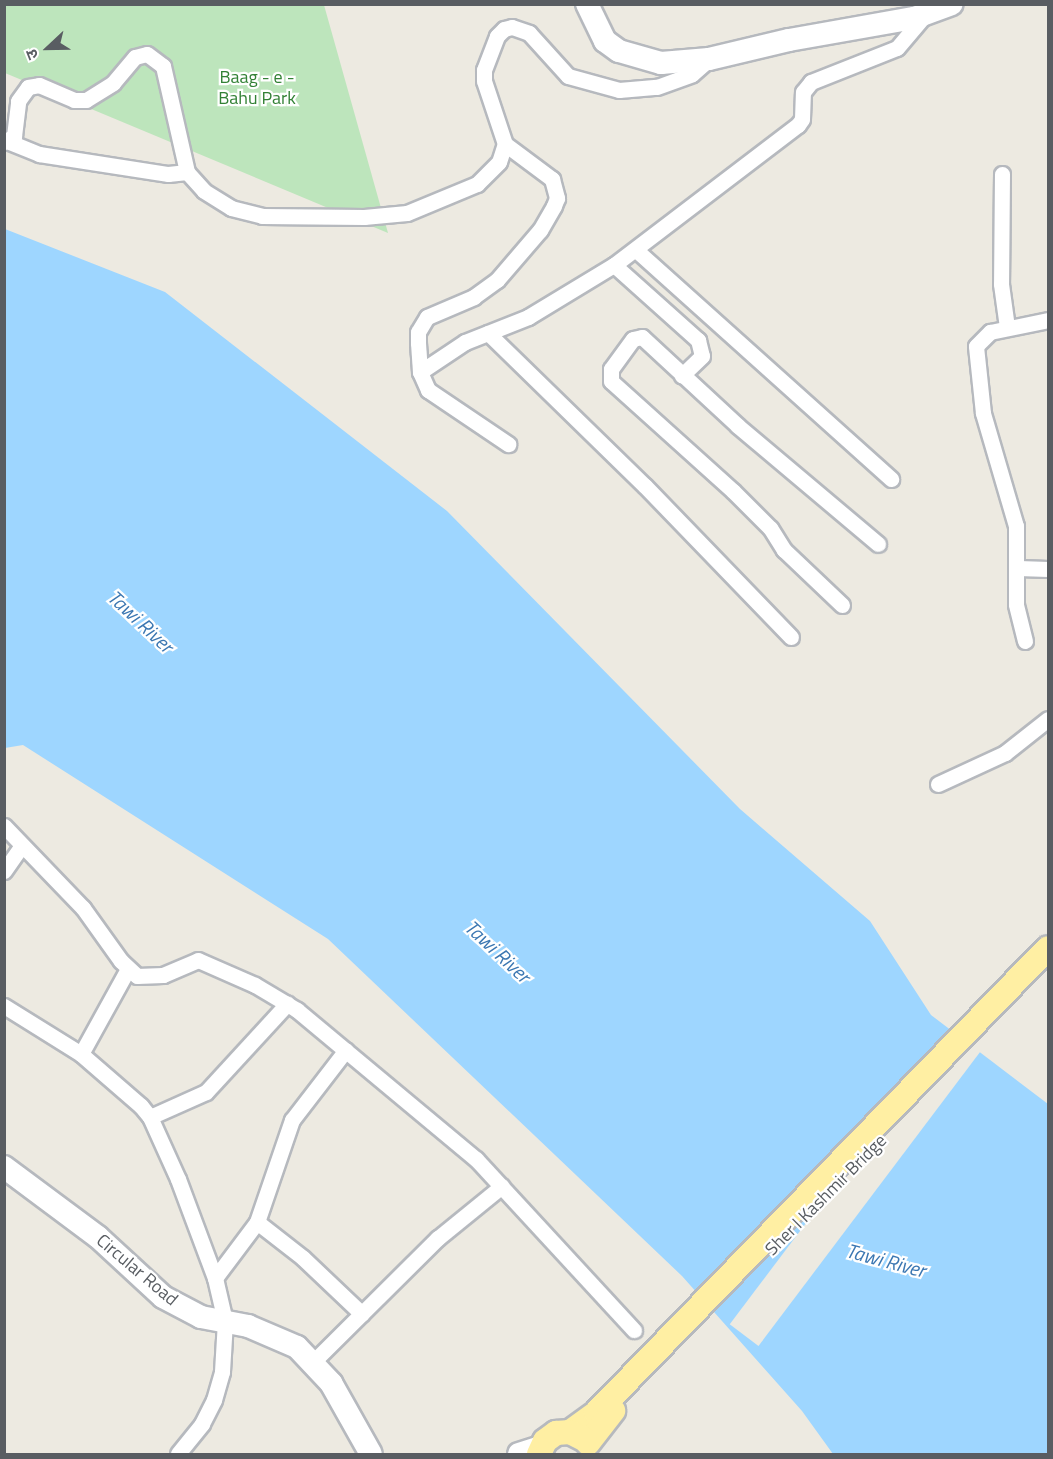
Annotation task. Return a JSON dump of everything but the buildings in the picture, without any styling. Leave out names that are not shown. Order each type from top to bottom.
[{"type":"main road","points":[[587,4],[601,36],[619,51],[661,63],[709,59],[789,39],[925,15],[951,4]]},
{"type":"main road","points":[[533,1452],[556,1433],[584,1443],[600,1416],[1048,948]]},
{"type":"main road","name":"Sher I Kashmir Bridge","points":[[600,1416],[1048,969]]},
{"type":"main road","name":"Circular Road","points":[[4,1167],[98,1237],[163,1297],[201,1317],[225,1321],[274,1335],[314,1361],[371,1455]]},
{"type":"street","points":[[420,372],[455,348],[528,317],[614,266],[798,125],[802,104],[811,82],[897,48],[925,15]]},
{"type":"street","points":[[6,141],[14,136],[18,101],[28,87],[39,85],[74,99],[86,100],[112,84],[135,57],[147,54],[163,66],[187,172],[204,191],[231,208],[262,216],[364,217],[407,213],[455,195],[490,174],[500,162],[505,144],[484,81],[497,36],[504,30],[512,27],[529,33],[568,76],[619,90],[657,87],[692,74],[709,59]]},
{"type":"street","points":[[6,141],[39,154],[168,174],[187,172]]},
{"type":"street","points":[[505,144],[552,179],[556,198],[554,206],[540,230],[496,280],[474,297],[427,316],[418,332],[420,372],[428,390],[508,444]]},
{"type":"street","points":[[1002,174],[1001,284],[1007,327]]},
{"type":"street","points":[[636,250],[891,479]]},
{"type":"street","points":[[614,266],[698,340],[702,356],[682,375]]},
{"type":"street","points":[[1025,642],[1016,604],[1018,568],[1016,526],[983,413],[976,372],[978,342],[985,334],[1007,327],[1048,320]]},
{"type":"street","points":[[488,333],[645,486],[791,637]]},
{"type":"street","points":[[842,605],[784,550],[770,528],[734,491],[618,388],[609,376],[639,335],[682,375],[878,544]]},
{"type":"street","points":[[1018,568],[1048,569]]},
{"type":"street","points":[[938,784],[997,758],[1048,719]]},
{"type":"street","points":[[4,826],[21,847],[83,908],[128,969],[137,976],[153,977],[198,960],[255,985],[287,1004],[433,1119],[502,1186],[634,1330]]},
{"type":"street","points":[[4,871],[21,847]]},
{"type":"street","points":[[81,1054],[128,969]]},
{"type":"street","points":[[150,1117],[206,1092],[287,1004]]},
{"type":"street","points":[[4,1006],[81,1054],[150,1117],[178,1179],[215,1278],[225,1321],[222,1372],[214,1400],[178,1455]]},
{"type":"street","points":[[215,1278],[257,1222],[287,1129],[346,1050]]},
{"type":"street","points":[[314,1361],[452,1225],[502,1186]]},
{"type":"street","points":[[257,1222],[362,1314]]},
{"type":"green space","name":"Baag - e - Bahu Park","points":[[4,5],[324,5],[388,233],[5,73]]},
{"type":"water","name":"Tawi River","points":[[5,229],[165,292],[447,511],[740,809],[870,921],[931,1015],[1048,1104],[1048,1454],[833,1454],[802,1411],[682,1276],[328,939],[23,745],[5,748]]},
{"type":"pier","points":[[953,1028],[982,1050],[758,1346],[730,1324]]}]
